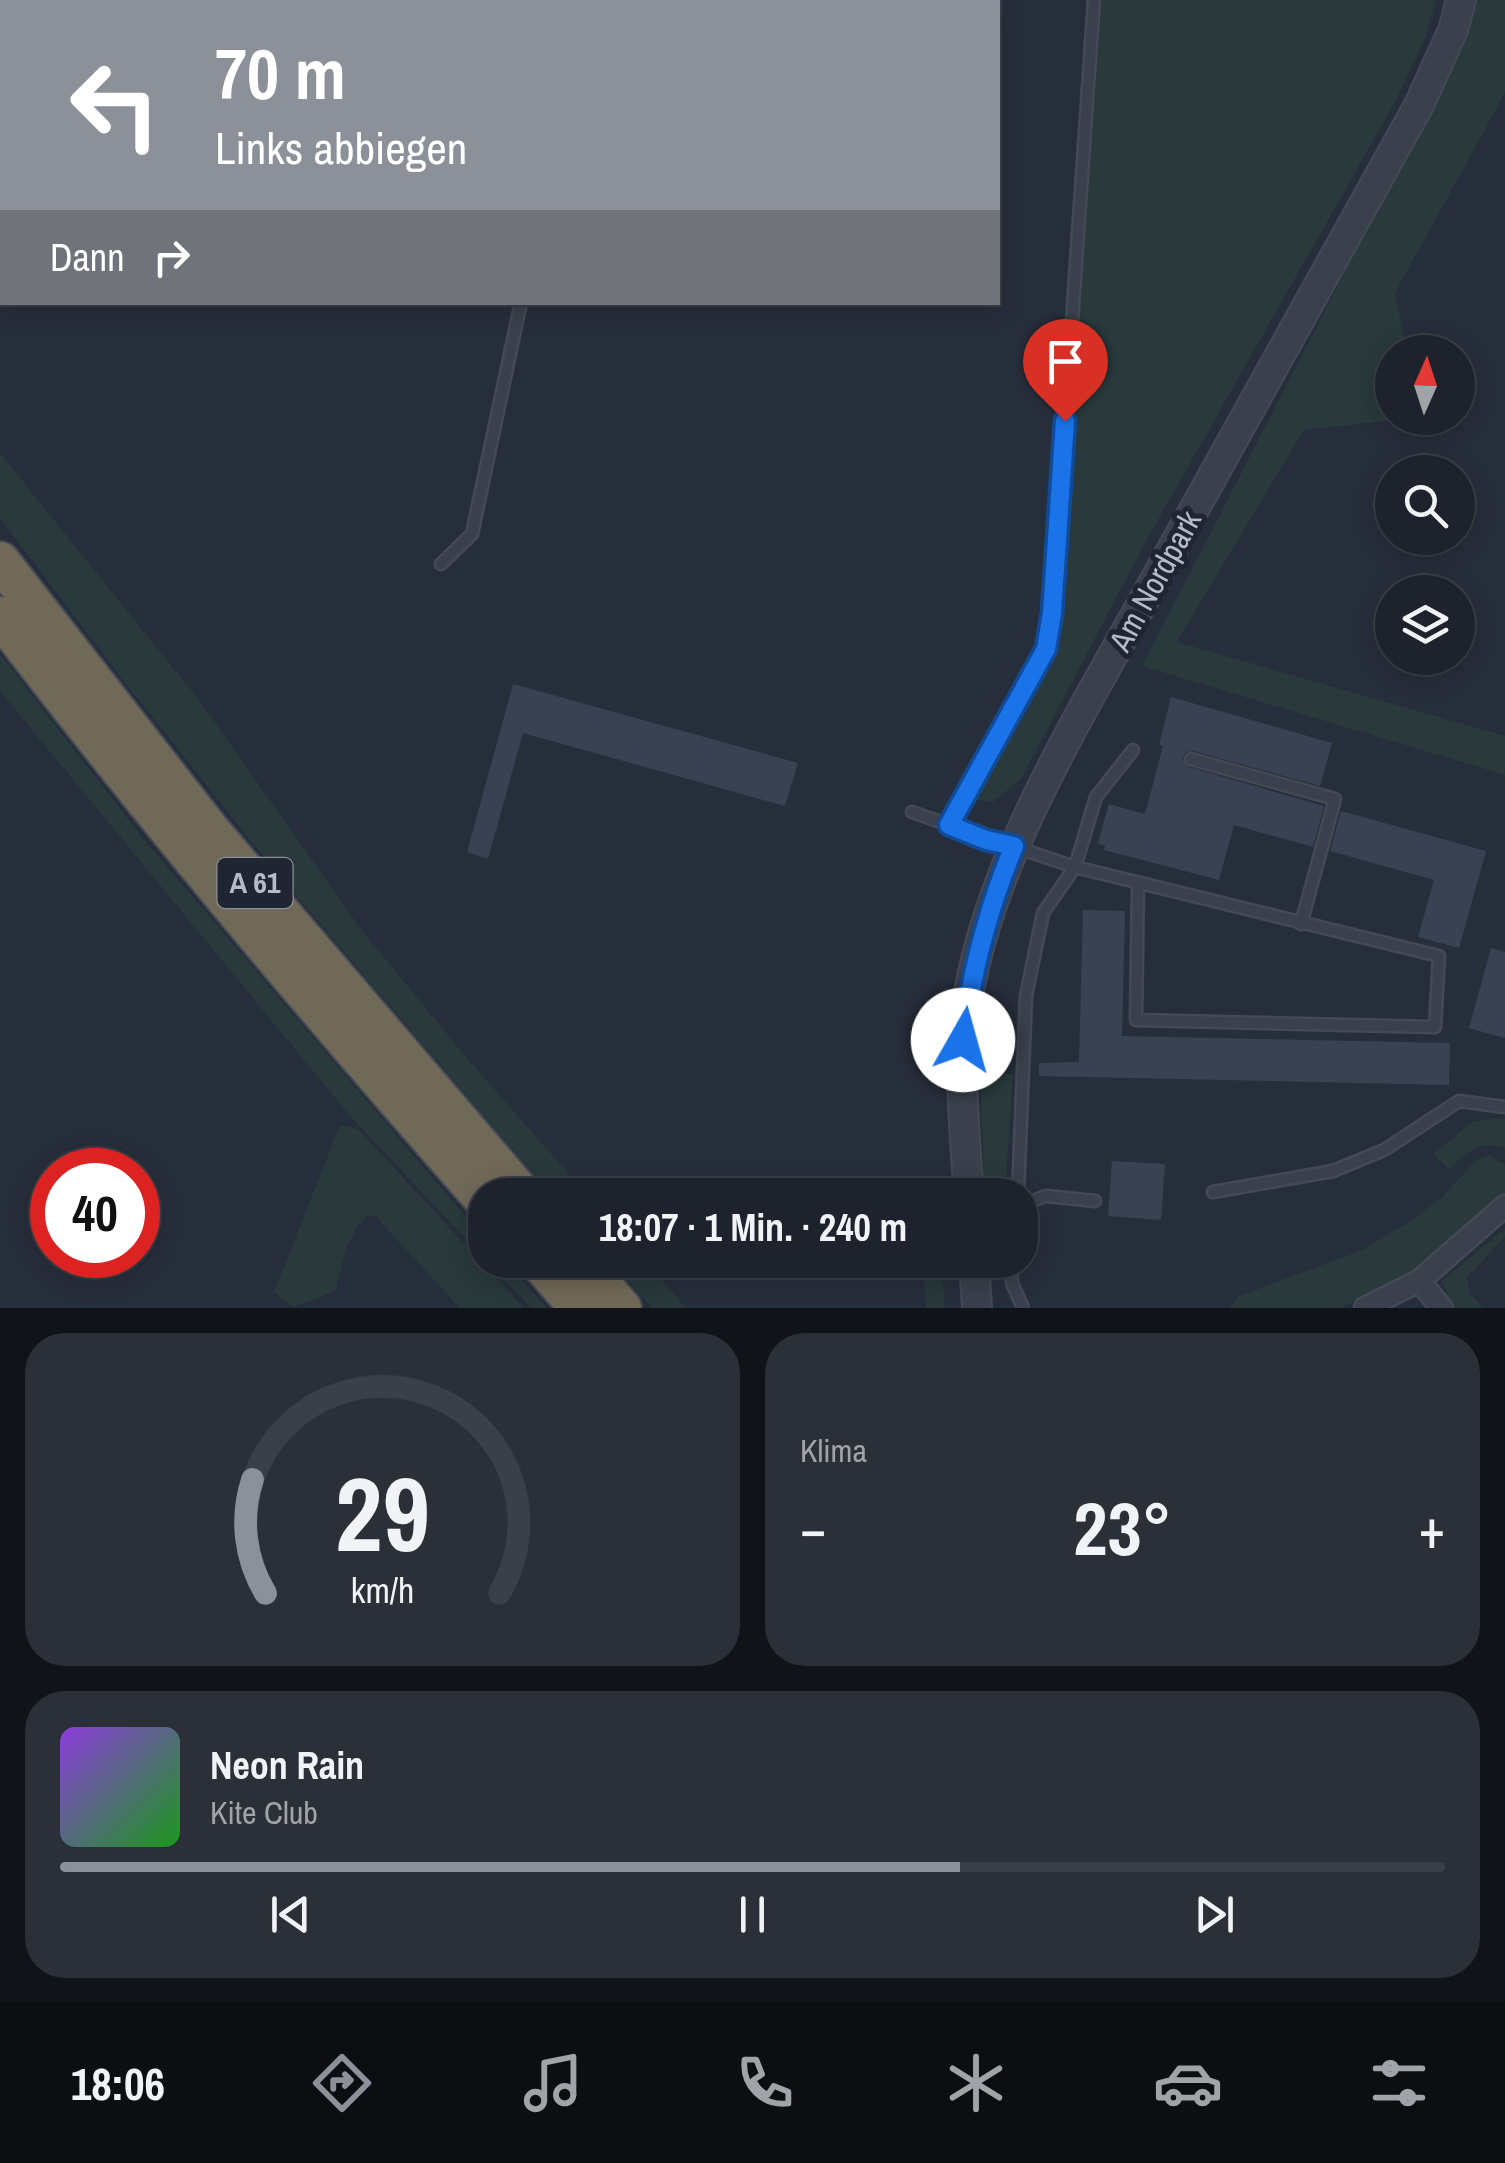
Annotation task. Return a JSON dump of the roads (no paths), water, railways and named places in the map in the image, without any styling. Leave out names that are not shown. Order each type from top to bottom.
[{"type":"highway","name":"A 61","points":[[0,561],[210,830],[508,1178]]},
{"type":"highway","name":"A 61","points":[[0,616],[304,995],[468,1182]]},
{"type":"highway","points":[[553,1278],[579,1308]]},
{"type":"highway","points":[[596,1278],[622,1308]]},
{"type":"street","name":"Am Nordpark","points":[[967,1178],[962,1094],[967,1007],[994,892],[1096,687],[1420,105],[1453,30],[1460,0]]},
{"type":"street","points":[[1365,1308],[1419,1282],[1505,1206]]},
{"type":"street","points":[[976,1278],[978,1308]]},
{"type":"street","points":[[1419,1282],[1442,1308]]},
{"type":"lane","points":[[949,825],[1046,649],[1052,613],[1094,0]]},
{"type":"lane","points":[[441,564],[472,534],[520,305]]},
{"type":"lane","points":[[1022,1178],[1026,996],[1043,913],[1076,867],[1096,796],[1133,750]]},
{"type":"lane","points":[[1191,760],[1336,799],[1301,924]]},
{"type":"lane","points":[[912,812],[986,840],[1076,867],[1439,956],[1436,1027],[1136,1020],[1138,883]]},
{"type":"lane","points":[[1213,1192],[1333,1171],[1384,1150],[1459,1101],[1505,1106]]},
{"type":"lane","points":[[1038,1198],[1095,1200]]},
{"type":"lane","points":[[1012,1278],[1023,1308]]}]
